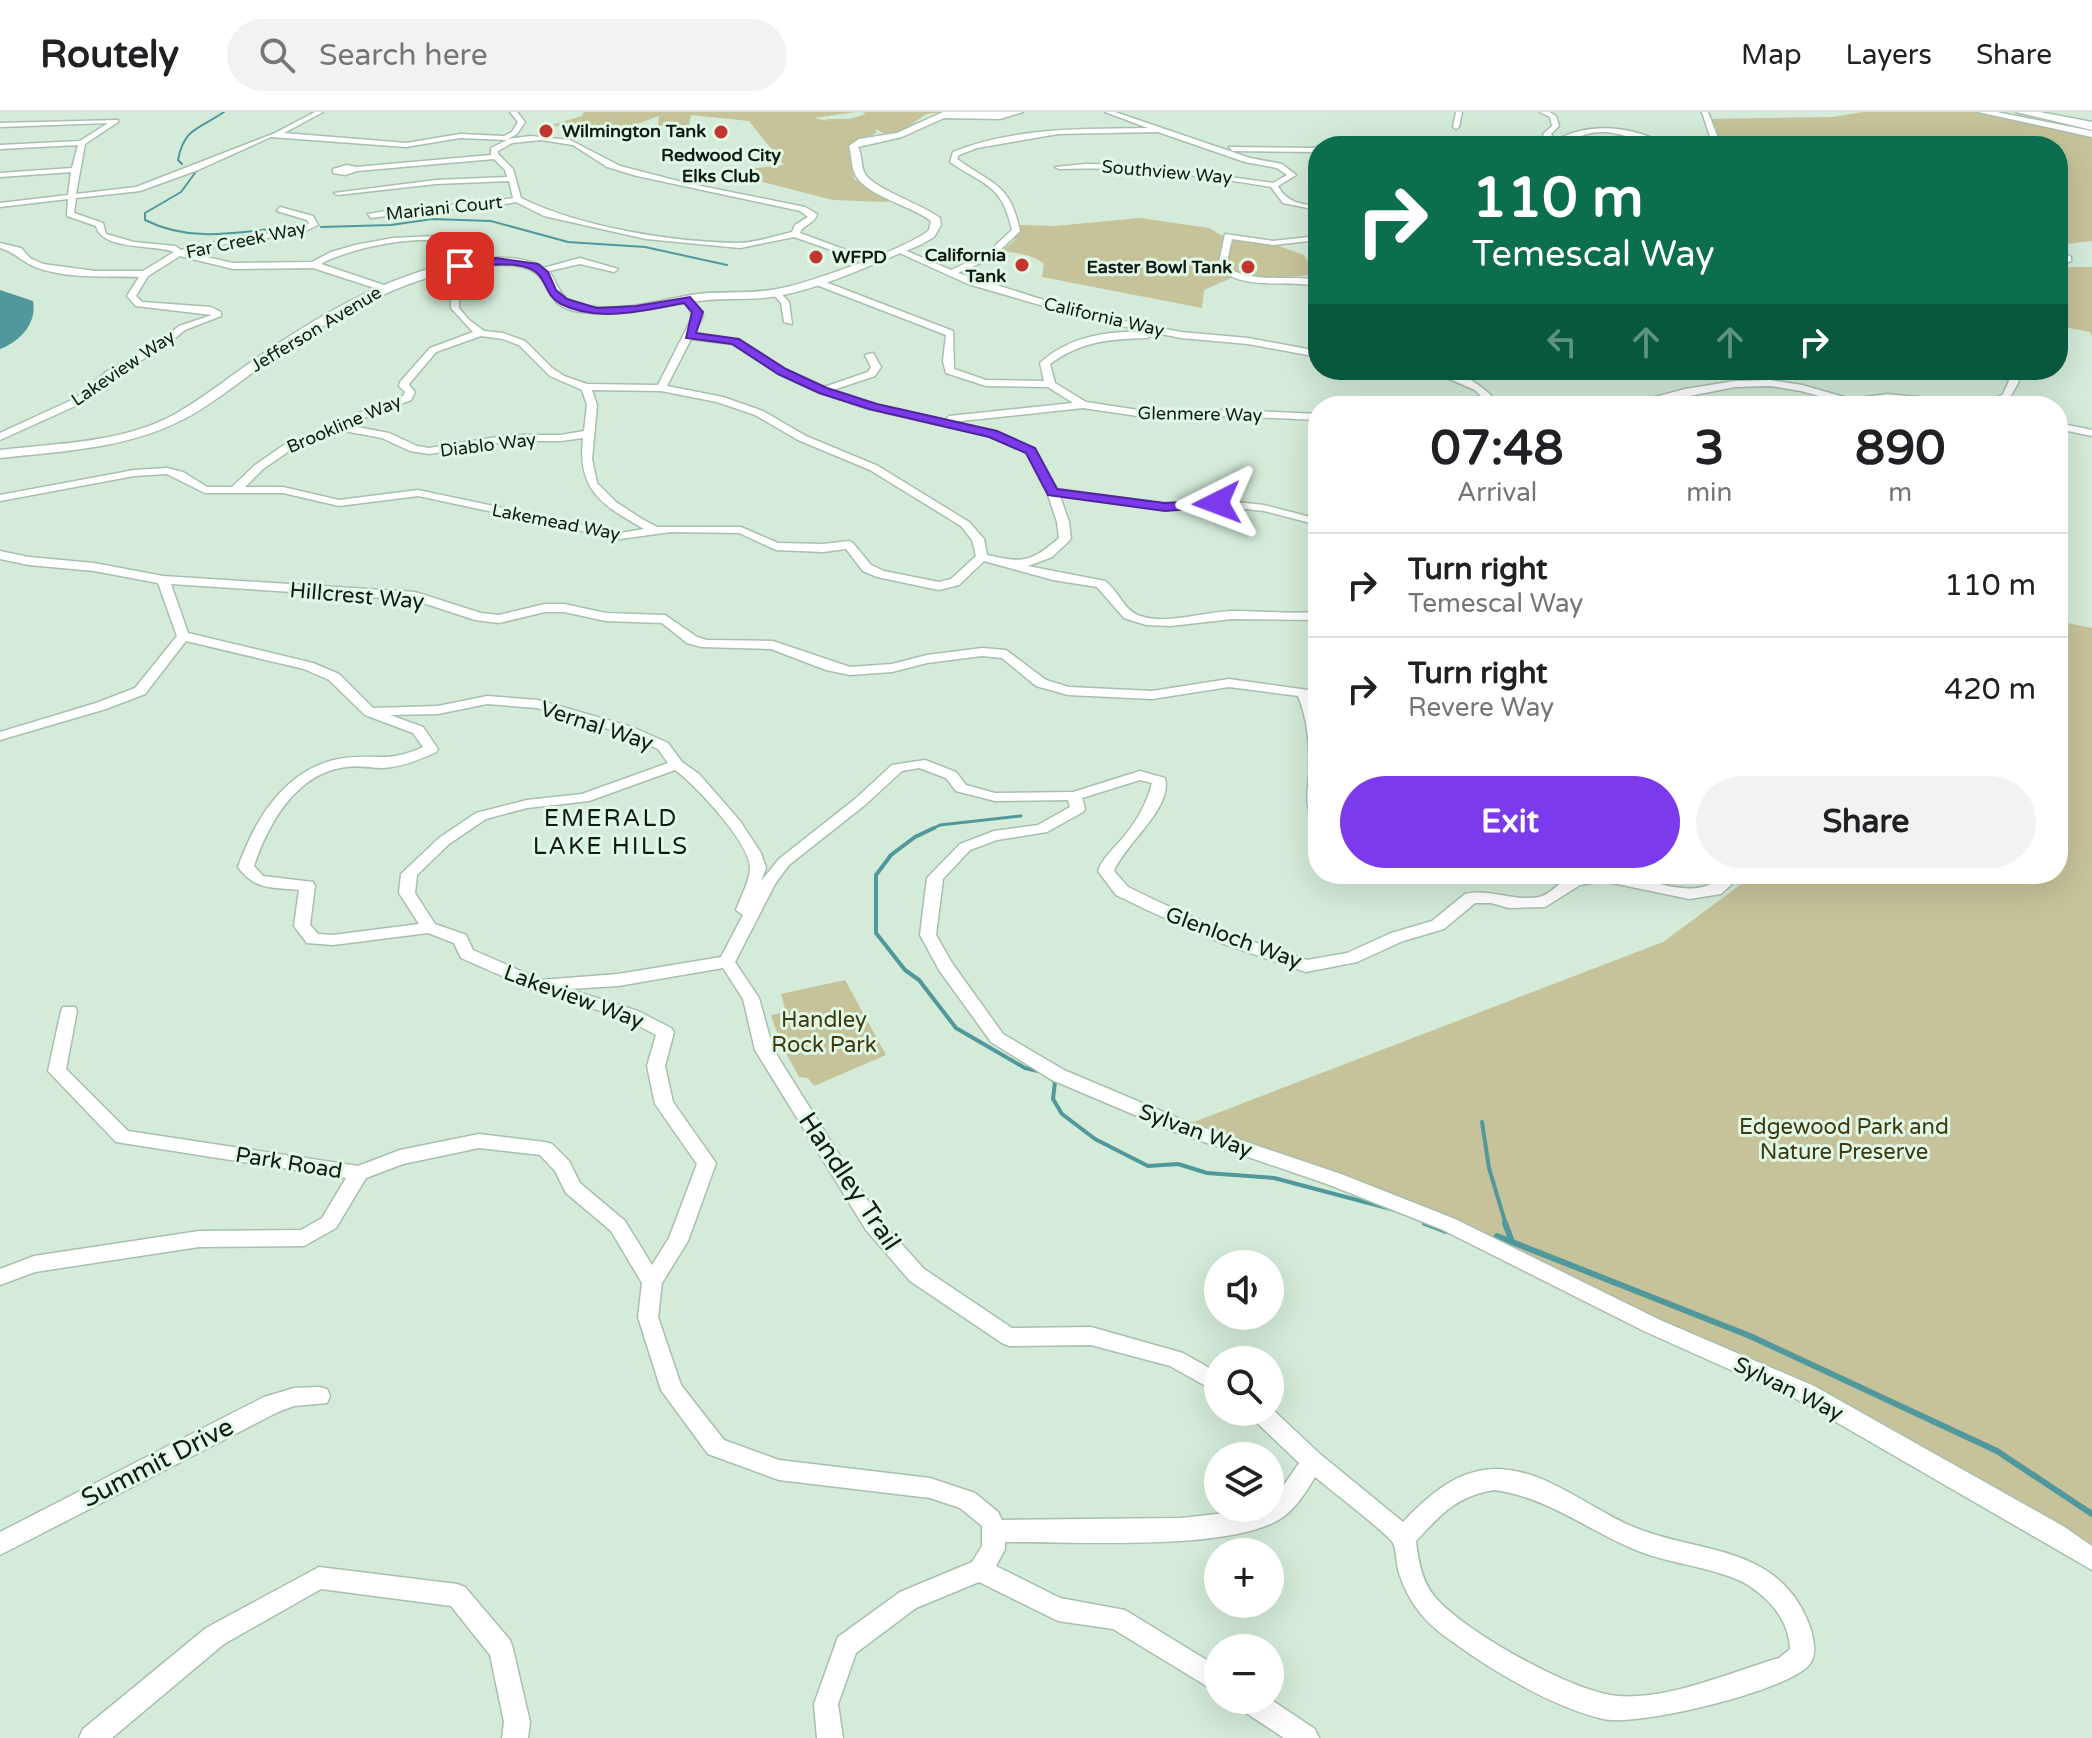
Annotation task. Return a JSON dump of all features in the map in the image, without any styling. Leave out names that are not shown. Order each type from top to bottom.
[{"type":"highway","points":[[2022,112],[2092,126]]},
{"type":"highway","points":[[2055,112],[2092,119]]},
{"type":"main road","points":[[1983,112],[2092,134]]},
{"type":"street","points":[[278,134],[281,129],[320,112]]},
{"type":"street","points":[[614,269],[580,261],[540,270],[552,291],[578,308],[621,311],[687,299],[776,293],[817,282],[928,237],[936,225],[936,220],[922,209],[869,185],[859,174],[853,146],[874,138],[899,135],[943,115],[1000,116],[1019,112]]},
{"type":"street","points":[[1108,112],[1212,148],[1279,166],[1292,174],[1274,185],[1287,202],[1308,206]]},
{"type":"street","points":[[1346,112],[1356,115]]},
{"type":"street","points":[[1456,127],[1459,112]]},
{"type":"street","points":[[1543,112],[1553,116],[1556,126],[1548,136]]},
{"type":"street","points":[[1705,112],[1713,136]]},
{"type":"street","points":[[0,205],[128,191],[195,168],[257,139],[278,134],[396,145],[460,136],[499,139],[515,133],[522,122],[519,115]]},
{"type":"street","points":[[0,125],[116,121],[82,143],[0,147]]},
{"type":"street","points":[[1576,136],[1591,130],[1608,129],[1624,130],[1639,136]]},
{"type":"street","points":[[950,274],[989,256],[1016,231],[1013,210],[1002,191],[957,164],[953,160],[956,154],[975,146],[1058,132],[1156,130]]},
{"type":"street","points":[[795,234],[798,227],[813,214],[614,168],[595,159],[576,143],[546,138],[512,141],[494,150],[496,157],[509,169],[517,199],[547,214],[646,237],[740,246],[795,234],[869,260]]},
{"type":"street","points":[[82,143],[75,170],[70,214],[100,225],[103,235],[134,244],[175,248],[179,253],[233,266],[314,265],[384,288]]},
{"type":"street","points":[[1212,148],[1308,150]]},
{"type":"street","points":[[356,169],[496,157]]},
{"type":"street","name":"Southview Way","points":[[1059,167],[1152,167],[1274,185]]},
{"type":"street","points":[[0,175],[75,170]]},
{"type":"street","points":[[338,193],[436,182],[511,179]]},
{"type":"street","name":"Mariani Court","points":[[371,216],[437,207],[478,207],[517,199]]},
{"type":"street","name":"Far Creek Way","points":[[145,274],[179,253],[244,238],[299,232],[314,225],[310,218],[280,209]]},
{"type":"street","points":[[1308,239],[1273,243],[1228,236],[1222,267],[1239,277],[1308,280]]},
{"type":"street","points":[[314,265],[340,251],[426,237],[468,244],[478,254],[478,262]]},
{"type":"street","points":[[0,245],[18,250],[22,258],[43,268],[145,274]]},
{"type":"street","name":"California Way","points":[[897,250],[950,274],[1091,317],[1181,335],[1248,341],[1308,352]]},
{"type":"street","name":"Jefferson Avenue","points":[[0,454],[108,442],[150,430],[181,416],[275,351],[384,288],[478,262],[514,262],[540,270]]},
{"type":"street","points":[[449,269],[456,275],[457,281],[455,308],[477,334],[520,342],[552,373],[585,387],[661,388],[719,399],[759,413],[802,438],[874,468],[965,524],[978,539],[982,557],[1050,575],[1097,582],[1106,587],[1123,612],[1140,619],[1182,621],[1230,615],[1308,618]]},
{"type":"street","name":"Lakeview Way","points":[[0,437],[80,400],[109,374],[159,347],[176,331],[218,314],[195,308],[139,304],[131,296],[145,274]]},
{"type":"street","points":[[817,282],[950,333],[949,371],[962,378],[978,383],[1050,384],[1083,405]]},
{"type":"street","points":[[776,293],[785,302],[789,322]]},
{"type":"street","points":[[661,388],[690,336],[697,312],[687,299]]},
{"type":"street","name":"Brookline Way","points":[[234,491],[259,467],[288,447],[344,428],[360,416],[409,396],[405,382],[428,353],[477,334]]},
{"type":"street","points":[[1050,384],[1045,363],[1062,349],[1087,338],[1181,335]]},
{"type":"street","points":[[690,336],[735,342],[782,372],[823,390],[929,421],[992,434],[1031,451],[1053,492],[1065,539],[1048,554],[1020,565]]},
{"type":"street","points":[[823,390],[872,374],[876,367],[870,355]]},
{"type":"street","points":[[1460,380],[1479,388],[1487,396]]},
{"type":"street","points":[[1674,396],[1723,386],[1770,383],[1830,396]]},
{"type":"street","points":[[585,387],[591,396],[586,470],[594,487],[613,504],[655,531]]},
{"type":"street","points":[[929,421],[1083,405]]},
{"type":"street","name":"Glenmere Way","points":[[1083,405],[1158,416],[1228,413],[1308,417]]},
{"type":"street","name":"Diablo Way","points":[[344,428],[371,431],[414,449],[429,451],[510,438],[561,438],[588,434]]},
{"type":"street","points":[[2068,428],[2092,433]]},
{"type":"street","name":"Lakemead Way","points":[[0,498],[151,471],[173,472],[205,490],[283,490],[339,503],[418,493],[603,534],[631,536],[655,531],[741,530],[776,546],[849,545],[867,568],[881,574],[939,586],[955,582],[982,557]]},
{"type":"street","points":[[1053,492],[1165,507],[1217,503],[1264,508],[1308,519]]},
{"type":"street","points":[[0,555],[163,580],[183,636]]},
{"type":"street","name":"Hillcrest Way","points":[[163,580],[415,596],[479,617],[499,619],[545,608],[564,608],[606,617],[665,619],[692,640],[706,644],[773,645],[850,671],[882,670],[927,659],[982,652],[1006,654],[1041,683],[1068,691],[1152,695],[1229,683],[1289,689],[1303,693],[1308,703]]},
{"type":"street","points":[[183,636],[308,666],[334,677],[370,712],[418,730],[431,749],[390,763],[342,763],[311,773],[288,791],[252,844],[246,867],[258,880],[307,886],[302,926],[313,939],[355,938],[429,928],[407,893],[409,874],[444,841],[481,816],[527,804],[584,798],[677,765]]},
{"type":"street","points":[[0,736],[140,691],[183,636]]},
{"type":"street","name":"Vernal Way","points":[[370,712],[438,710],[487,700],[538,704],[627,730],[663,746],[677,765],[694,777],[733,821],[753,853],[758,868],[739,922],[744,934],[727,962]]},
{"type":"street","points":[[744,934],[768,883],[784,862],[860,802],[897,768],[920,763],[951,775],[961,788],[995,797],[1074,796]]},
{"type":"street","name":"Glenloch Way","points":[[1074,796],[1140,775],[1160,781],[1159,791],[1129,840],[1110,858],[1106,871],[1122,891],[1153,906],[1227,939],[1306,966],[1351,958],[1397,937],[1438,925],[1471,898],[1492,898],[1509,903],[1545,902],[1571,884]]},
{"type":"street","name":"Sylvan Way","points":[[1074,796],[1078,809],[1066,818],[1042,829],[994,836],[965,847],[935,878],[928,935],[945,966],[997,1038],[1058,1075],[1181,1127],[1334,1179],[1448,1224],[1653,1326],[1806,1393],[2043,1527],[2092,1559]]},
{"type":"street","name":"Glenloch Way","points":[[1641,884],[1689,894],[1715,890],[1723,884]]},
{"type":"street","name":"Lakeview Way","points":[[429,928],[460,939],[467,954],[538,985],[632,1015],[665,1032],[656,1066],[664,1104],[707,1163],[678,1241],[652,1282],[648,1317],[672,1390],[716,1447],[779,1470],[930,1488],[967,1500],[990,1519],[995,1531]]},
{"type":"street","points":[[538,985],[618,980],[727,962]]},
{"type":"street","name":"Handley Trail","points":[[727,962],[751,998],[764,1050],[873,1225],[917,1275],[1009,1337],[1091,1336],[1176,1359],[1204,1376]]},
{"type":"street","name":"Park Road","points":[[0,1277],[34,1264],[199,1239],[304,1238],[329,1223],[359,1173],[123,1137],[57,1071],[69,1011]]},
{"type":"street","points":[[359,1173],[400,1157],[479,1141],[545,1149],[562,1166],[573,1188],[618,1226],[652,1282]]},
{"type":"street","name":"Summit Drive","points":[[0,1544],[272,1404],[294,1397],[319,1396]]},
{"type":"street","points":[[1276,1426],[1312,1461],[1404,1537],[1405,1551],[1416,1585],[1426,1604],[1443,1621],[1558,1691],[1589,1704],[1615,1709],[1641,1708],[1786,1668],[1802,1655],[1803,1635],[1781,1597],[1763,1580],[1745,1571],[1630,1537],[1548,1492],[1527,1484],[1506,1480],[1475,1484],[1449,1494],[1404,1537]]},
{"type":"street","points":[[830,1738],[826,1704],[847,1645],[908,1600],[980,1570],[993,1549],[995,1531],[1234,1526],[1268,1515],[1296,1490],[1312,1461]]},
{"type":"street","points":[[980,1570],[1058,1609],[1117,1618],[1204,1672]]},
{"type":"street","points":[[92,1738],[215,1636],[319,1578],[457,1595],[501,1649],[517,1722],[515,1738]]},
{"type":"street","points":[[1270,1714],[1306,1738]]},
{"type":"green space","points":[[584,112],[856,112],[814,118],[829,121],[826,119],[850,119],[866,114],[862,112],[954,112],[927,114],[897,133],[884,133],[876,129],[876,133],[848,147],[854,179],[893,200],[885,202],[833,200],[736,175],[757,168],[784,165],[749,121],[691,115],[689,125],[658,126],[659,116],[601,137],[552,125],[582,116]]},
{"type":"green space","points":[[1863,112],[1975,112],[2092,135],[2092,241],[2068,244],[2068,136],[1710,136],[1708,121],[1703,119],[1833,117]]},
{"type":"green space","points":[[1140,218],[1209,228],[1221,235],[1276,245],[1304,255],[1308,262],[1308,275],[1261,278],[1238,275],[1204,290],[1202,308],[1042,277],[1044,264],[1024,254],[1001,251],[1014,241],[1019,225],[1055,226]]},
{"type":"green space","points":[[2068,267],[2092,267],[2092,336],[2090,332],[2068,328]]},
{"type":"green space","name":"Edgewood Park and Nature Preserve","points":[[2068,623],[2092,628],[2092,1559],[1971,1486],[1447,1224],[1181,1127],[1663,942],[1741,884],[2068,884]]},
{"type":"green space","name":"Handley Rock Park","points":[[845,980],[886,1055],[814,1086],[808,1078],[799,1077],[781,1044],[771,1015],[786,1012],[781,994]]},
{"type":"water","points":[[0,290],[33,301],[34,309],[30,324],[21,336],[0,349]]},
{"type":"waterway","points":[[182,164],[178,160],[184,141],[200,126],[224,112]]},
{"type":"waterway","points":[[195,173],[181,192],[145,213],[145,220],[164,228],[203,234],[303,226]]},
{"type":"waterway","points":[[321,227],[391,225],[432,219],[491,221],[568,242],[645,247],[727,265]]},
{"type":"waterway","points":[[934,828],[1021,816]]},
{"type":"waterway","points":[[930,830],[934,828]]},
{"type":"waterway","points":[[934,828],[915,837],[891,855],[876,875],[876,933],[905,970],[919,980],[956,1028],[1025,1068],[1038,1071]]},
{"type":"waterway","points":[[1049,1077],[1055,1082],[1053,1099],[1062,1114],[1095,1139],[1148,1166],[1178,1164],[1207,1173],[1274,1178],[1395,1210]]},
{"type":"waterway","points":[[1482,1122],[1489,1168],[1506,1225]]},
{"type":"waterway","points":[[1430,1225],[1425,1223],[1446,1231]]},
{"type":"waterway","points":[[1505,1223],[1512,1242]]},
{"type":"waterway","points":[[1497,1236],[1512,1242]]},
{"type":"waterway","points":[[1512,1242],[1750,1336],[1997,1451],[2092,1514]]},
{"type":"place","name":"Wilmington Tank","points":[[546,131]]},
{"type":"place","name":"Redwood City Elks Club","points":[[721,132]]},
{"type":"place","name":"WFPD","points":[[816,257]]},
{"type":"place","name":"California Tank","points":[[1022,265]]},
{"type":"place","name":"Easter Bowl Tank","points":[[1248,267]]},
{"type":"district","name":"EMERALD LAKE HILLS","points":[[611,832]]},
{"type":"route","points":[[460,266],[496,261],[534,266],[545,274],[552,291],[564,302],[597,311],[636,309],[687,299],[698,316],[690,336],[735,342],[782,372],[873,407],[992,434],[1031,451],[1053,492],[1165,507],[1217,503]]}]
